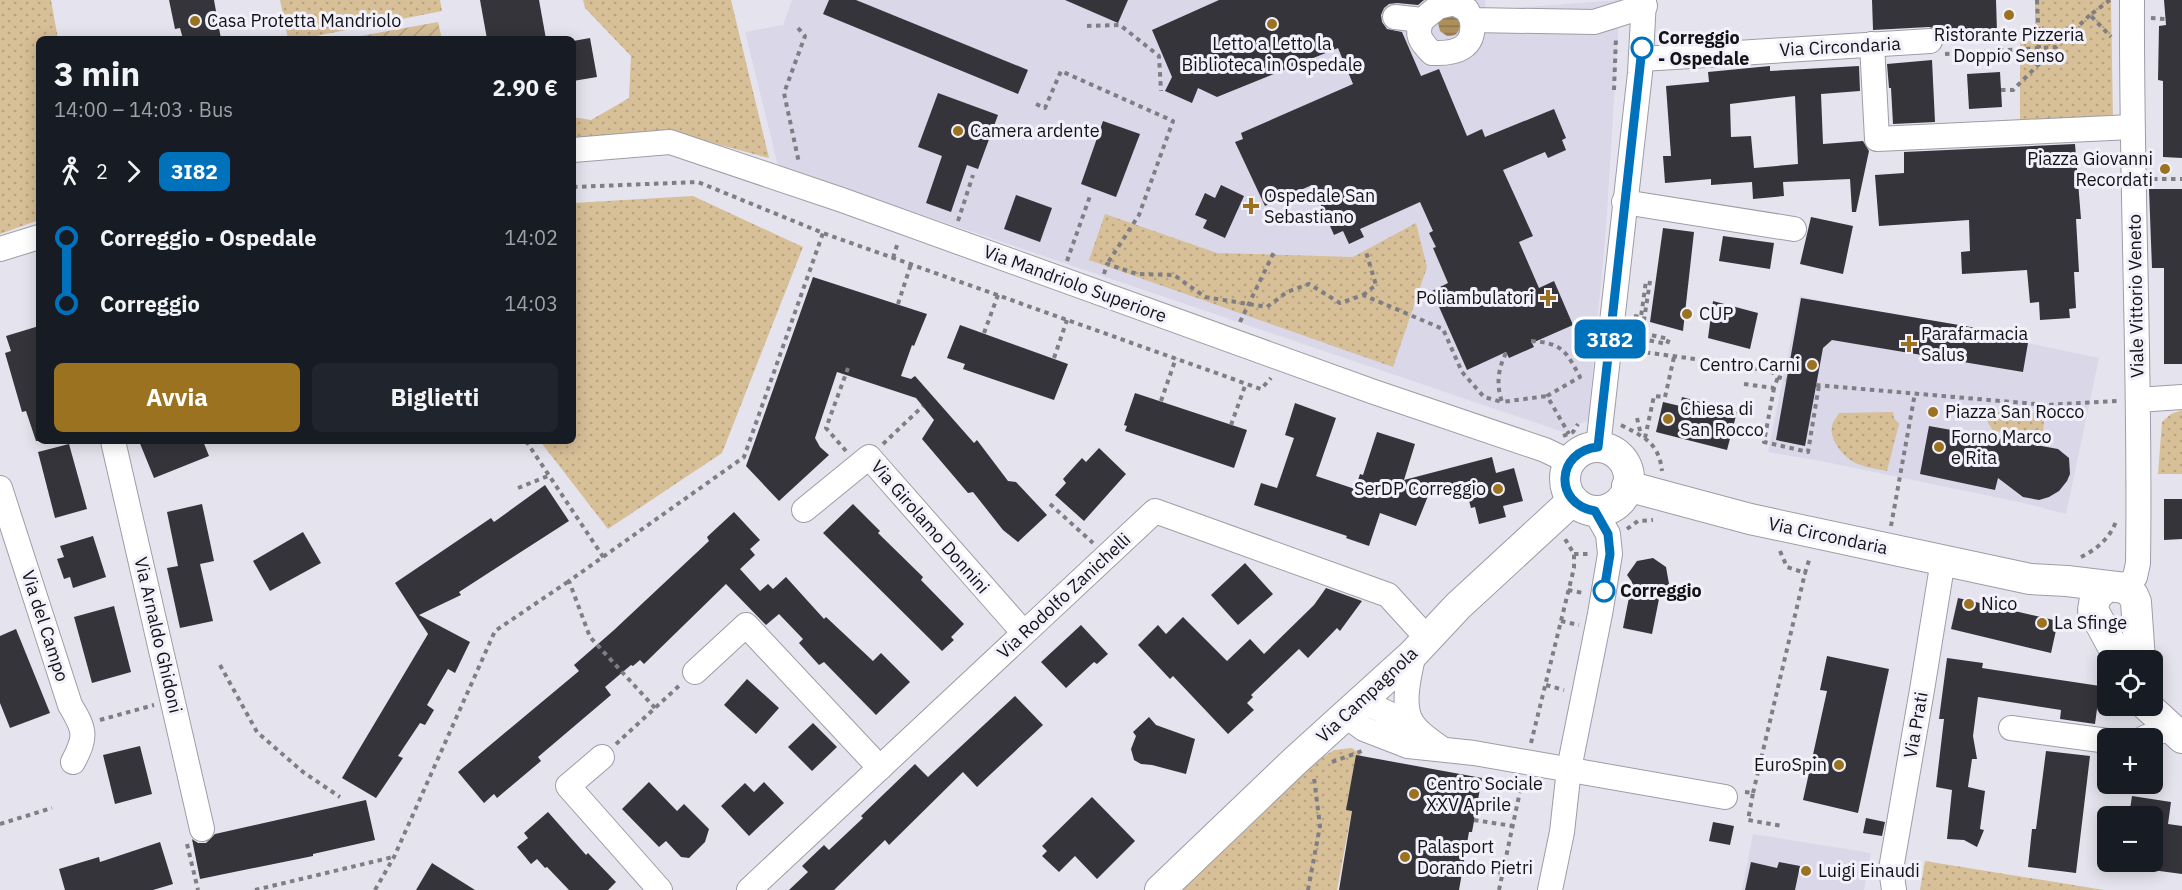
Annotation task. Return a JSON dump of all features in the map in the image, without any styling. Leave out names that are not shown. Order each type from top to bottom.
[{"type":"main road","points":[[1566,444],[1579,453],[1598,447],[1613,452],[1622,461],[1628,476],[1628,486],[1615,505],[1606,510],[1574,510],[1565,484],[1566,444]]},
{"type":"main road","name":"Via Circondaria","points":[[1628,486],[1750,519],[2030,579],[2112,605]]},
{"type":"main road","name":"Via Campagnola","points":[[1160,890],[1420,646],[1458,606],[1574,510]]},
{"type":"main road","points":[[2112,605],[2119,650]]},
{"type":"main road","points":[[2112,605],[2135,650]]},
{"type":"street","name":"Viale Vittorio Veneto","points":[[2112,605],[2135,577],[2138,563],[2140,456],[2127,403],[2134,178],[2132,0]]},
{"type":"street","points":[[1478,14],[1474,31],[1466,46],[1450,54],[1432,53],[1420,41],[1418,28],[1422,20],[1438,7],[1454,3],[1478,14],[1594,22],[1617,16],[1645,3],[1642,59],[1598,447]]},
{"type":"street","points":[[1395,17],[1422,20]]},
{"type":"street","name":"Via Circondaria","points":[[1642,59],[1930,41]]},
{"type":"street","points":[[1872,44],[1877,139],[2132,127]]},
{"type":"street","name":"Via Mandriolo Superiore","points":[[576,150],[670,142],[904,222],[1374,392],[1545,450],[1566,444]]},
{"type":"street","points":[[1624,202],[1794,229]]},
{"type":"street","points":[[0,249],[36,238]]},
{"type":"street","points":[[2127,403],[2182,398]]},
{"type":"street","name":"Via Arnaldo Ghidoni","points":[[114,444],[202,829]]},
{"type":"street","name":"Via Girolamo Donnini","points":[[804,510],[863,461],[1024,633]]},
{"type":"street","name":"Via del Campo","points":[[0,488],[70,705],[82,724]]},
{"type":"street","points":[[1550,890],[1562,832],[1569,769],[1610,554],[1608,534],[1574,510]]},
{"type":"street","name":"Via Rodolfo Zanichelli","points":[[749,890],[1155,511],[1388,595],[1420,646]]},
{"type":"street","name":"Via Prati","points":[[1894,890],[1891,869],[1921,701],[1942,560]]},
{"type":"street","points":[[695,672],[746,625],[880,768]]},
{"type":"street","points":[[1412,724],[1407,686],[1420,646]]},
{"type":"street","points":[[1353,708],[1365,729],[1408,746],[1527,762],[1725,797]]},
{"type":"street","points":[[1353,708],[1412,724],[1442,749]]},
{"type":"street","points":[[74,762],[83,744],[82,724]]},
{"type":"street","points":[[2011,728],[2097,740]]},
{"type":"street","points":[[602,757],[568,786],[660,890]]},
{"type":"path","points":[[2037,0],[2039,48]]},
{"type":"path","points":[[2110,0],[2090,15],[2114,39],[2114,28]]},
{"type":"path","points":[[1614,98],[1617,16]]},
{"type":"path","points":[[1087,26],[1120,25],[1159,56],[1161,91]]},
{"type":"path","points":[[798,28],[805,36],[784,93],[800,166]]},
{"type":"path","points":[[2001,90],[2013,90],[2056,47]]},
{"type":"path","points":[[1036,104],[1045,108],[1061,71],[1173,121],[1139,215],[1107,264],[1102,281]]},
{"type":"path","points":[[955,230],[973,175]]},
{"type":"path","points":[[2134,178],[2182,180]]},
{"type":"path","points":[[576,187],[698,182],[823,233],[1246,383],[1261,388],[1273,375]]},
{"type":"path","points":[[1064,268],[1090,196]]},
{"type":"path","points":[[893,258],[904,222]]},
{"type":"path","points":[[375,890],[394,857],[495,631],[746,458],[823,233]]},
{"type":"path","points":[[1237,327],[1275,250]]},
{"type":"path","points":[[1107,264],[1137,274],[1174,275],[1205,297],[1267,307],[1287,292],[1309,284],[1340,303],[1363,296],[1376,285],[1366,252]]},
{"type":"path","points":[[898,304],[911,264]]},
{"type":"path","points":[[1628,336],[1667,344],[1668,339],[1642,333],[1648,281],[1641,317],[1630,315]]},
{"type":"path","points":[[984,333],[998,295]]},
{"type":"path","points":[[1363,296],[1443,329],[1462,372],[1484,397],[1502,402],[1547,396],[1580,377],[1568,353],[1548,342],[1531,341]]},
{"type":"path","points":[[1054,358],[1067,320]]},
{"type":"path","points":[[1627,350],[1772,372],[1778,378],[1787,380]]},
{"type":"path","points":[[1502,402],[1498,392],[1499,369],[1506,353]]},
{"type":"path","points":[[1643,437],[1654,396],[1665,397],[1674,357]]},
{"type":"path","points":[[1161,401],[1176,358]]},
{"type":"path","points":[[848,368],[826,428],[863,461],[923,406]]},
{"type":"path","points":[[1778,378],[1764,442],[1808,452],[1818,385],[2047,405],[2127,403]]},
{"type":"path","points":[[1231,425],[1246,383]]},
{"type":"path","points":[[1744,384],[1774,388]]},
{"type":"path","points":[[1889,535],[1915,393]]},
{"type":"path","points":[[1547,396],[1566,444]]},
{"type":"path","points":[[1622,416],[1620,426],[1631,429],[1652,442],[1661,461],[1662,475]]},
{"type":"path","points":[[1566,444],[1582,418]]},
{"type":"path","points":[[1637,418],[1643,437]]},
{"type":"path","points":[[528,444],[604,558]]},
{"type":"path","points":[[518,488],[548,476]]},
{"type":"path","points":[[1050,504],[1107,555]]},
{"type":"path","points":[[1499,890],[1574,568],[1574,510]]},
{"type":"path","points":[[2078,559],[2098,546],[2113,532],[2119,510]]},
{"type":"path","points":[[1624,539],[1626,530],[1638,521],[1663,522]]},
{"type":"path","points":[[1890,528],[1901,531]]},
{"type":"path","points":[[1778,546],[1787,567],[1805,573]]},
{"type":"path","points":[[1753,793],[1809,558],[1817,554]]},
{"type":"path","points":[[569,581],[590,638],[656,708]]},
{"type":"path","points":[[1568,590],[1587,593]]},
{"type":"path","points":[[1561,621],[1580,626]]},
{"type":"path","points":[[220,665],[257,732],[303,772],[340,797]]},
{"type":"path","points":[[602,757],[695,672]]},
{"type":"path","points":[[1546,685],[1565,690]]},
{"type":"path","points":[[82,724],[155,705]]},
{"type":"path","points":[[1308,890],[1320,826],[1314,778]]},
{"type":"path","points":[[0,824],[52,808]]},
{"type":"path","points":[[1474,820],[1513,826]]},
{"type":"path","points":[[1748,820],[1782,826]]},
{"type":"path","points":[[255,890],[394,857]]},
{"type":"path","points":[[1463,866],[1503,873]]},
{"type":"shaded area","points":[[0,0],[51,0],[57,36],[36,36],[36,221],[0,234]]},
{"type":"shaded area","points":[[280,0],[440,0],[442,11],[316,36],[287,36]]},
{"type":"shaded area","points":[[583,0],[731,0],[769,158],[668,131],[576,141],[576,118],[591,120],[629,98],[631,56],[585,8]]},
{"type":"shaded area","name":"Ospedale San Sebastiano","points":[[792,0],[1485,0],[1486,10],[1620,0],[1606,230],[1588,420],[1563,432],[778,166],[745,32],[783,25]]},
{"type":"shaded area","points":[[2035,0],[2111,0],[2113,124],[2020,125],[2020,41],[2035,41]]},
{"type":"shaded area","points":[[1444,13],[1461,19],[1456,34],[1447,36],[1440,31],[1438,23]]},
{"type":"shaded area","points":[[438,22],[441,36],[361,36]]},
{"type":"shaded area","points":[[693,196],[803,247],[722,453],[608,529],[542,444],[576,444],[576,203]]},
{"type":"shaded area","points":[[1105,214],[1217,253],[1353,257],[1416,223],[1427,267],[1393,367],[1089,260]]},
{"type":"shaded area","points":[[1800,296],[2099,358],[2066,514],[2019,502],[1768,452]]},
{"type":"shaded area","points":[[2182,410],[2182,474],[2158,474],[2162,422],[2171,414]]},
{"type":"shaded area","points":[[1893,412],[1899,424],[1887,471],[1853,462],[1835,443],[1832,426],[1839,413]]},
{"type":"shaded area","points":[[1987,412],[2040,413],[2044,417],[2043,436],[1993,431],[1987,421]]},
{"type":"shaded area","points":[[1352,748],[1362,756],[1337,890],[1182,890],[1312,764],[1334,750]]},
{"type":"shaded area","name":"Luigi Einaudi","points":[[1753,834],[1871,853],[1864,890],[1742,890]]},
{"type":"shaded area","points":[[1925,861],[2104,890],[1920,890]]},
{"type":"building","name":"Casa Protetta Mandriolo","points":[[169,0],[214,0],[220,36],[182,36],[180,28],[175,29]]},
{"type":"building","points":[[480,0],[539,0],[545,36],[486,36]]},
{"type":"building","points":[[829,0],[856,0],[1028,70],[1018,94],[823,14]]},
{"type":"building","points":[[1065,0],[1128,0],[1118,23]]},
{"type":"building","points":[[1219,0],[1424,0],[1418,5],[1389,4],[1381,15],[1382,22],[1387,29],[1402,32],[1421,76],[1439,69],[1467,136],[1482,129],[1485,137],[1554,109],[1566,138],[1562,140],[1566,150],[1548,158],[1545,152],[1503,170],[1533,236],[1519,242],[1539,288],[1554,281],[1573,325],[1532,343],[1534,347],[1509,358],[1506,352],[1467,370],[1432,291],[1448,283],[1433,248],[1436,247],[1429,233],[1433,231],[1420,202],[1360,229],[1364,237],[1349,244],[1343,231],[1334,235],[1312,185],[1265,206],[1235,142],[1243,139],[1241,133],[1353,84],[1338,48],[1217,97],[1198,88],[1192,103],[1165,91],[1172,77],[1152,30]]},
{"type":"building","points":[[1872,0],[1996,0],[1997,32],[1942,34],[1937,29],[1929,27],[1873,30]]},
{"type":"building","points":[[2164,0],[2182,0],[2182,158],[2163,157],[2163,81],[2158,80],[2159,26],[2166,25]]},
{"type":"building","points":[[590,38],[597,77],[576,80],[576,40]]},
{"type":"building","points":[[1932,60],[1935,122],[1893,124],[1887,64]]},
{"type":"building","points":[[1770,66],[1770,71],[1859,66],[1860,91],[1821,94],[1823,144],[1863,141],[1869,151],[1856,212],[1852,212],[1850,179],[1783,182],[1784,196],[1753,199],[1752,182],[1711,185],[1711,179],[1665,183],[1663,156],[1671,156],[1666,86],[1709,82],[1708,72]],"holes":[[[1795,96],[1798,164],[1754,168],[1751,136],[1731,137],[1730,104]]]},
{"type":"building","points":[[2000,72],[2002,107],[1969,109],[1967,74]]},
{"type":"building","name":"Camera ardente","points":[[938,93],[998,115],[978,169],[967,165],[951,212],[926,203],[942,156],[918,147]]},
{"type":"building","points":[[1103,121],[1140,134],[1116,197],[1081,184]]},
{"type":"building","points":[[2075,144],[2081,219],[2076,219],[2079,272],[2074,272],[2076,308],[2069,309],[2070,318],[2040,320],[2039,302],[2030,303],[2027,270],[1962,274],[1961,252],[1970,251],[1969,220],[1879,226],[1875,175],[1904,173],[1904,152]]},
{"type":"building","points":[[1221,185],[1244,196],[1225,238],[1203,228],[1207,220],[1195,215],[1205,193],[1215,198]]},
{"type":"building","points":[[2149,189],[2182,189],[2182,364],[2164,364],[2164,268],[2152,268]]},
{"type":"building","points":[[1016,195],[1052,208],[1040,242],[1004,229]]},
{"type":"building","points":[[1811,217],[1853,226],[1843,274],[1800,264]]},
{"type":"building","points":[[1663,228],[1694,232],[1683,331],[1650,322]]},
{"type":"building","points":[[1723,236],[1774,243],[1770,269],[1719,261]]},
{"type":"building","points":[[813,277],[927,314],[914,346],[912,345],[901,376],[911,379],[915,376],[974,443],[977,440],[1008,481],[1016,482],[1047,515],[1018,542],[1003,530],[973,492],[968,493],[922,439],[934,420],[916,398],[837,372],[815,438],[820,447],[829,455],[779,501],[746,466]]},
{"type":"building","points":[[1801,298],[2029,337],[2023,372],[1832,340],[1823,348],[1805,446],[1776,440]]},
{"type":"building","points":[[1713,301],[1758,313],[1750,349],[1708,338]]},
{"type":"building","points":[[960,325],[1068,364],[1054,400],[963,369],[965,364],[947,358]]},
{"type":"building","points":[[36,327],[36,441],[26,411],[22,412],[5,353],[11,351],[6,336]]},
{"type":"building","points":[[1135,393],[1247,430],[1234,468],[1125,431],[1127,426],[1124,425]]},
{"type":"building","points":[[1682,397],[1737,412],[1727,450],[1656,432],[1663,402],[1680,406]]},
{"type":"building","points":[[1295,403],[1336,418],[1316,476],[1355,489],[1360,474],[1363,475],[1377,432],[1415,444],[1404,480],[1492,457],[1496,473],[1514,468],[1523,501],[1503,506],[1506,517],[1479,524],[1475,507],[1471,508],[1464,483],[1430,491],[1416,526],[1380,513],[1369,546],[1346,538],[1347,536],[1254,505],[1261,483],[1277,488],[1294,438],[1285,435]]},
{"type":"building","points":[[1929,426],[2058,449],[2069,458],[2070,474],[2059,491],[2039,500],[2023,497],[1998,478],[1995,490],[1920,474]]},
{"type":"building","points":[[69,444],[87,509],[55,518],[38,452]]},
{"type":"building","points":[[140,444],[204,444],[209,456],[154,478]]},
{"type":"building","points":[[1099,448],[1126,474],[1084,521],[1055,495],[1066,483],[1063,479],[1082,458],[1086,462]]},
{"type":"building","points":[[545,485],[569,521],[459,592],[461,595],[419,615],[470,642],[455,673],[448,669],[427,705],[434,710],[425,725],[420,723],[398,756],[403,758],[376,798],[342,778],[428,634],[395,583],[491,518],[494,522]]},
{"type":"building","points":[[2164,499],[2182,499],[2182,539],[2164,540]]},
{"type":"building","points":[[202,504],[214,561],[200,564],[213,621],[180,628],[167,568],[178,566],[167,512]]},
{"type":"building","points":[[853,504],[880,531],[878,533],[923,577],[921,580],[964,624],[951,637],[954,640],[942,651],[823,533]]},
{"type":"building","points":[[734,512],[760,540],[750,549],[755,555],[740,569],[760,591],[768,584],[773,589],[786,577],[824,619],[826,617],[873,661],[881,653],[910,682],[876,715],[824,662],[819,665],[799,643],[803,639],[779,614],[766,625],[726,584],[644,664],[640,660],[633,666],[631,665],[605,687],[611,695],[538,757],[541,761],[497,798],[494,794],[484,803],[458,772],[579,671],[574,665],[709,541],[707,537]]},
{"type":"building","points":[[303,532],[321,563],[270,591],[253,561]]},
{"type":"building","points":[[93,536],[106,577],[73,588],[70,577],[64,579],[57,559],[64,557],[60,546]]},
{"type":"building","points":[[1653,558],[1666,567],[1669,584],[1661,589],[1652,634],[1623,628],[1632,582],[1627,575],[1637,561]]},
{"type":"building","points":[[1245,563],[1273,594],[1238,625],[1211,595]]},
{"type":"building","points":[[1326,588],[1362,601],[1340,631],[1337,628],[1308,658],[1299,649],[1251,695],[1253,697],[1247,703],[1254,710],[1228,734],[1173,676],[1170,679],[1138,645],[1158,625],[1166,634],[1183,617],[1227,661],[1250,639],[1264,654],[1314,605]]},
{"type":"building","points":[[1958,598],[2058,621],[2051,653],[1951,629]]},
{"type":"building","points":[[114,606],[131,672],[92,683],[74,617]]},
{"type":"building","points":[[1081,625],[1108,654],[1097,664],[1094,662],[1066,688],[1041,662]]},
{"type":"building","points":[[16,629],[50,713],[10,728],[0,703],[0,636]]},
{"type":"building","name":"EuroSpin","points":[[1827,656],[1889,669],[1858,813],[1803,800],[1827,691],[1820,690]]},
{"type":"building","points":[[1947,658],[1983,663],[1982,668],[2097,686],[2095,724],[2060,719],[2061,710],[1978,697],[1973,736],[1977,759],[1972,759],[1968,787],[1985,791],[1980,829],[1984,830],[1977,847],[1964,840],[1947,839],[1952,790],[1936,787],[1944,719],[1939,719]]},
{"type":"building","points":[[747,679],[779,708],[756,734],[724,705]]},
{"type":"building","points":[[1015,696],[1043,725],[977,787],[963,772],[889,845],[885,840],[834,890],[789,890],[808,872],[802,866],[824,845],[829,850],[915,764],[928,777]]},
{"type":"building","points":[[1149,717],[1156,725],[1195,739],[1186,774],[1141,764],[1134,760],[1131,749],[1136,736],[1133,732]]},
{"type":"building","points":[[813,723],[837,747],[812,771],[788,747]]},
{"type":"building","points":[[140,746],[152,794],[115,804],[103,755]]},
{"type":"building","points":[[2046,751],[2090,756],[2076,873],[2028,867],[2032,829],[2036,829]]},
{"type":"building","points":[[1356,755],[1482,778],[1472,832],[1469,832],[1459,890],[1339,890],[1352,811],[1346,810]]},
{"type":"building","points":[[649,782],[677,811],[684,804],[709,829],[705,842],[689,858],[681,857],[666,841],[659,847],[622,809]]},
{"type":"building","points":[[764,782],[784,803],[749,836],[721,806],[745,783],[754,792]]},
{"type":"building","points":[[2132,796],[2171,802],[2168,824],[2182,826],[2182,874],[2163,871],[2163,806],[2130,806]]},
{"type":"building","points":[[1092,797],[1135,841],[1097,879],[1075,856],[1059,872],[1042,856],[1047,851],[1042,846]]},
{"type":"building","points":[[366,800],[375,840],[313,854],[313,856],[200,879],[192,839],[198,843],[206,843],[215,834]]},
{"type":"building","points":[[548,812],[586,855],[588,853],[616,882],[608,890],[569,890],[537,859],[531,864],[517,847],[528,838],[524,833]]},
{"type":"building","points":[[1866,818],[1885,822],[1882,836],[1863,833]]},
{"type":"building","points":[[1713,822],[1734,826],[1730,845],[1709,841]]},
{"type":"building","points":[[160,842],[173,884],[153,890],[65,890],[59,869],[99,857],[100,862]]},
{"type":"building","points":[[1751,862],[1777,868],[1779,862],[1800,866],[1795,890],[1745,890]]},
{"type":"building","points":[[432,863],[475,890],[416,890]]},
{"type":"bus line","name":"3I82","points":[[1604,591],[1610,554],[1608,534],[1595,511],[1580,507],[1569,495],[1565,478],[1568,466],[1577,454],[1598,447],[1642,48]]},
{"type":"place","name":"Ristorante Pizzeria Doppio Senso","points":[[2009,15]]},
{"type":"place","name":"Casa Protetta Mandriolo","points":[[195,21]]},
{"type":"place","name":"Letto a Letto la Biblioteca in Ospedale","points":[[1272,24]]},
{"type":"place","name":"Correggio - Ospedale","points":[[1642,48]]},
{"type":"place","name":"Camera ardente","points":[[958,131]]},
{"type":"place","name":"Piazza Giovanni Recordati","points":[[2165,169]]},
{"type":"place","name":"Ospedale San Sebastiano","points":[[1251,206]]},
{"type":"place","name":"Poliambulatori","points":[[1548,298]]},
{"type":"place","name":"CUP","points":[[1687,314]]},
{"type":"place","name":"Parafarmacia Salus","points":[[1909,344]]},
{"type":"place","name":"Centro Carni","points":[[1812,365]]},
{"type":"place","name":"Piazza San Rocco","points":[[1933,412]]},
{"type":"place","name":"Chiesa di San Rocco","points":[[1668,419]]},
{"type":"place","name":"Forno Marco e Rita","points":[[1939,447]]},
{"type":"place","name":"SerDP Correggio","points":[[1498,489]]},
{"type":"place","name":"Correggio","points":[[1604,591]]},
{"type":"place","name":"Nico","points":[[1969,604]]},
{"type":"place","name":"La Sfinge","points":[[2042,623]]},
{"type":"place","name":"EuroSpin","points":[[1839,765]]},
{"type":"place","name":"Centro Sociale XXV Aprile","points":[[1414,794]]},
{"type":"place","name":"Palasport Dorando Pietri","points":[[1405,857]]},
{"type":"place","name":"Luigi Einaudi","points":[[1806,871]]}]
